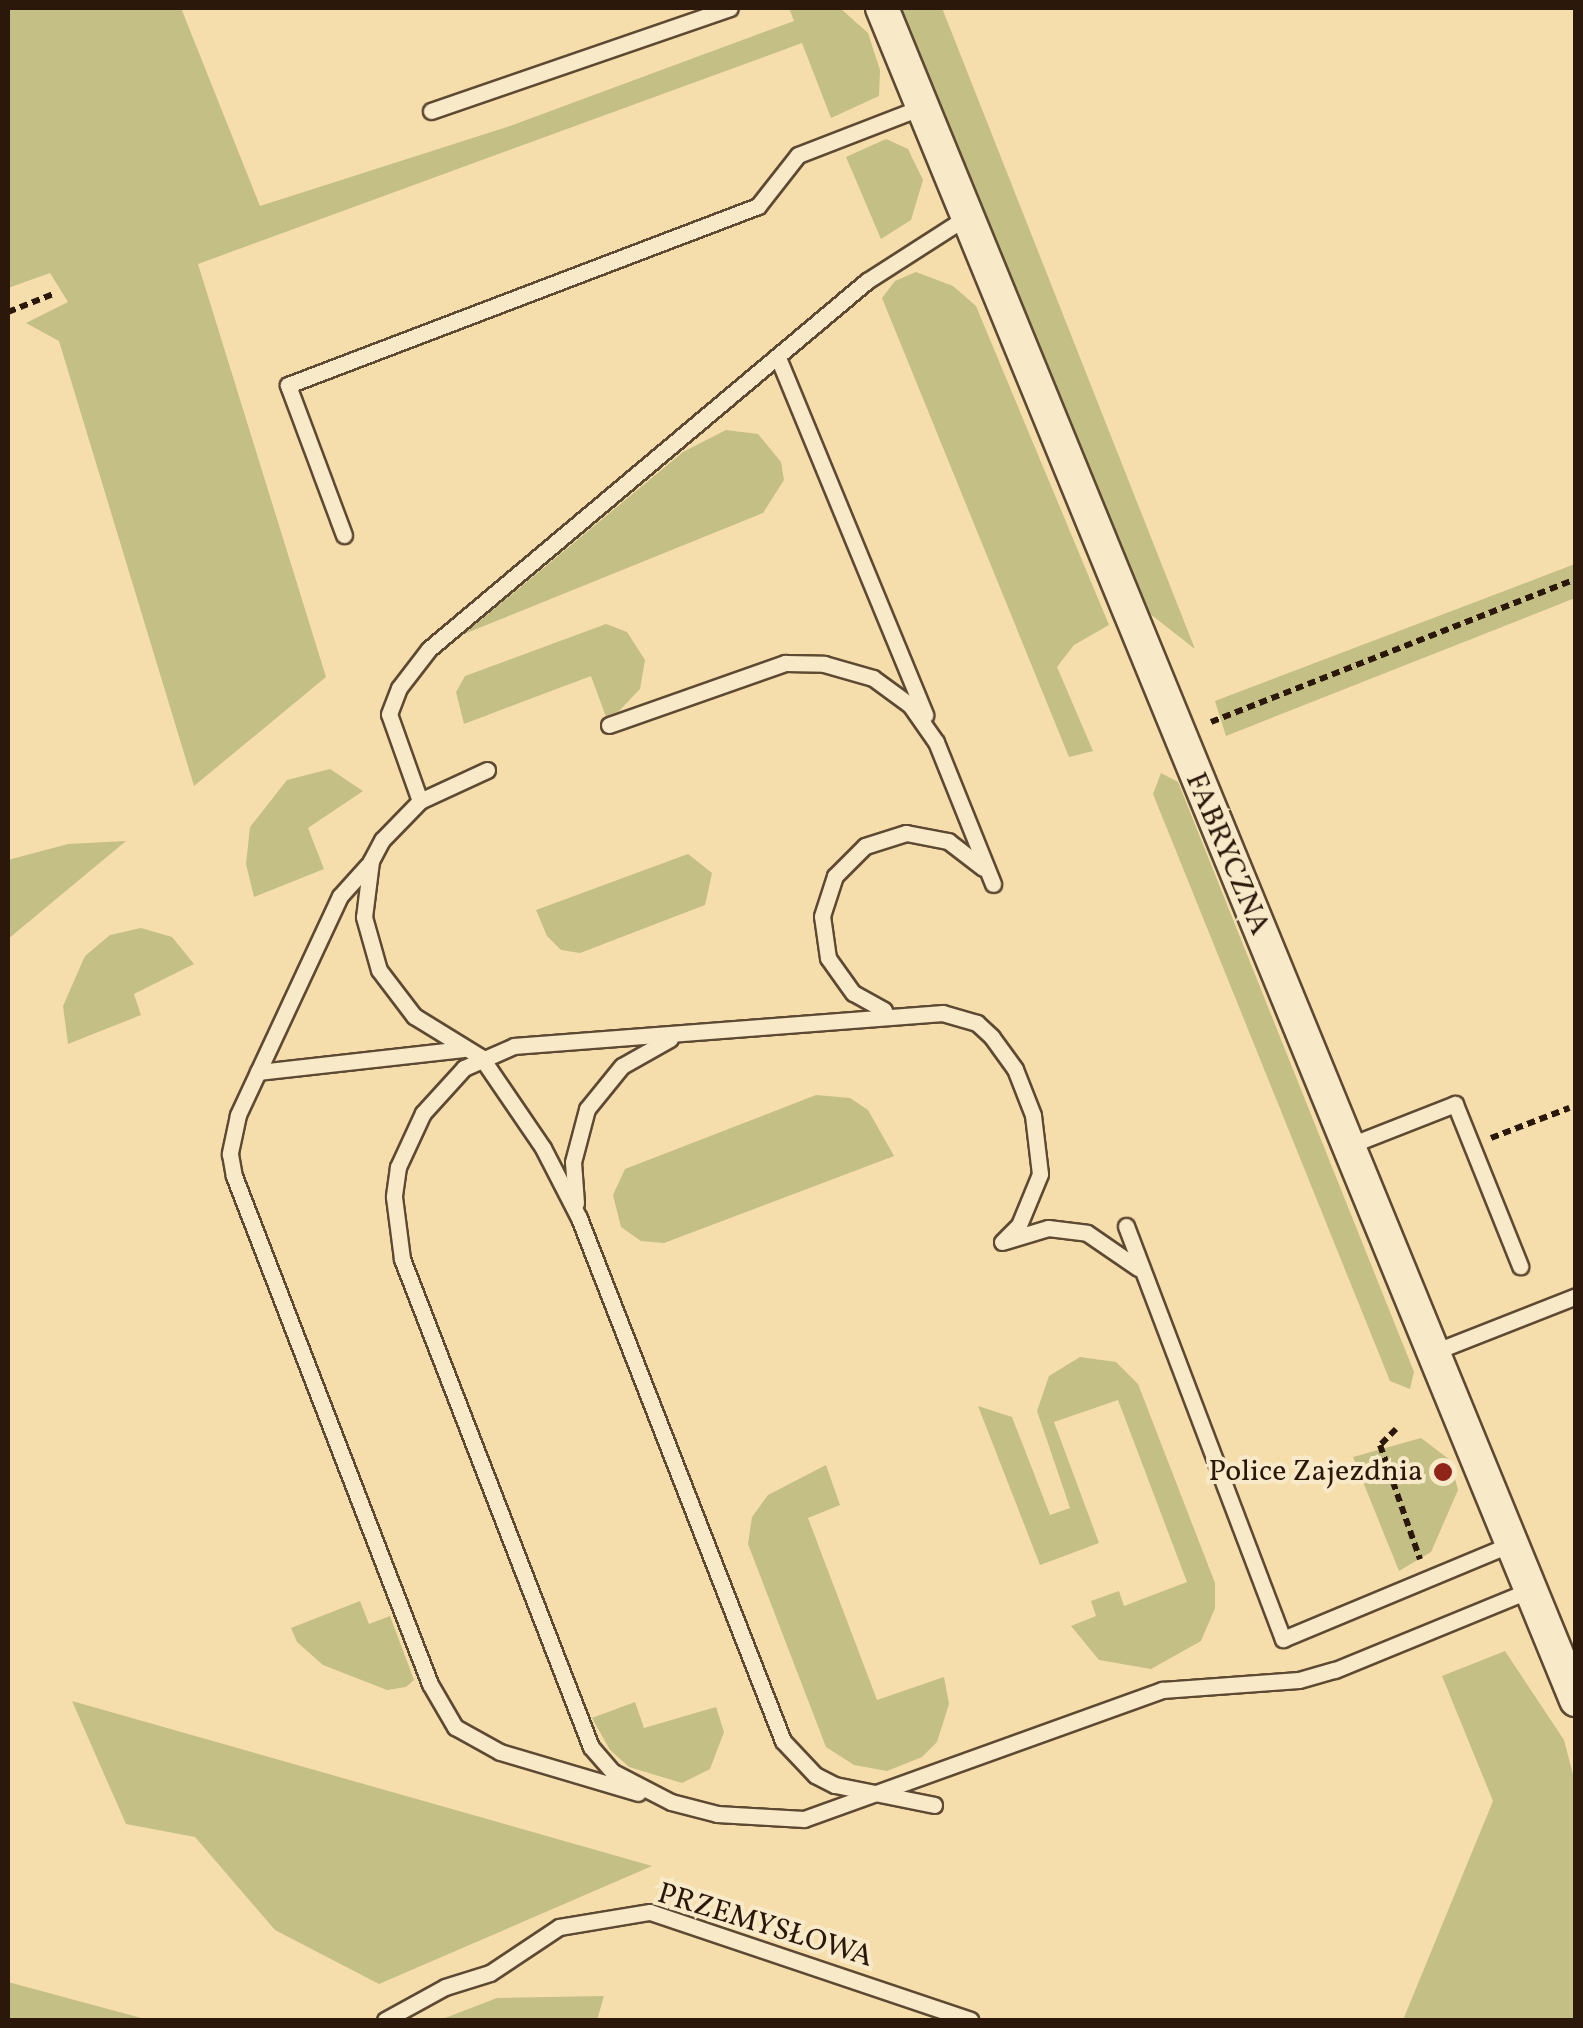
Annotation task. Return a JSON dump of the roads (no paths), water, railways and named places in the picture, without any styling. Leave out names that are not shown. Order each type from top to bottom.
[{"type":"street","name":"FABRYCZNA","points":[[882,8],[1576,1700]]},
{"type":"lane","points":[[431,111],[726,8]]},
{"type":"lane","points":[[344,535],[288,384],[758,206],[798,154],[922,107]]},
{"type":"lane","points":[[420,801],[389,714],[429,649],[779,360],[868,280],[966,218]]},
{"type":"lane","points":[[779,360],[994,884],[966,851],[916,834],[866,846],[835,876],[822,916],[828,958],[853,993],[891,1012]]},
{"type":"lane","points":[[609,725],[737,676],[801,661],[846,669],[893,689],[936,742]]},
{"type":"lane","points":[[487,770],[420,801],[340,896],[232,1135],[234,1176],[437,1697],[455,1727],[500,1752],[671,1802],[717,1814],[793,1820],[878,1797],[1162,1690],[1299,1680],[1344,1666],[1530,1590]]},
{"type":"lane","points":[[372,861],[364,917],[379,970],[414,1016],[481,1057],[528,1120],[578,1218],[783,1741],[815,1776],[878,1797],[934,1805]]},
{"type":"lane","points":[[671,1802],[613,1772],[591,1747],[402,1259],[394,1198],[398,1167],[424,1113],[481,1057],[514,1046],[698,1033],[891,1012],[942,1013],[977,1024],[1015,1069],[1040,1142],[1040,1174],[1019,1225],[1002,1242],[1048,1228],[1086,1233],[1125,1254],[1144,1275]]},
{"type":"lane","points":[[578,1218],[572,1162],[587,1109],[622,1066],[645,1050],[698,1033]]},
{"type":"lane","points":[[258,1072],[465,1049]]},
{"type":"lane","points":[[1348,1146],[1454,1104],[1520,1266]]},
{"type":"lane","points":[[1126,1226],[1283,1639],[1512,1544]]},
{"type":"lane","points":[[1434,1352],[1576,1296]]},
{"type":"lane","name":"PRZEMYSŁOWA","points":[[385,2020],[445,1987],[490,1973],[559,1927],[650,1912],[970,2020]]},
{"type":"place","name":"Police Zajezdnia","points":[[1443,1472]]}]
